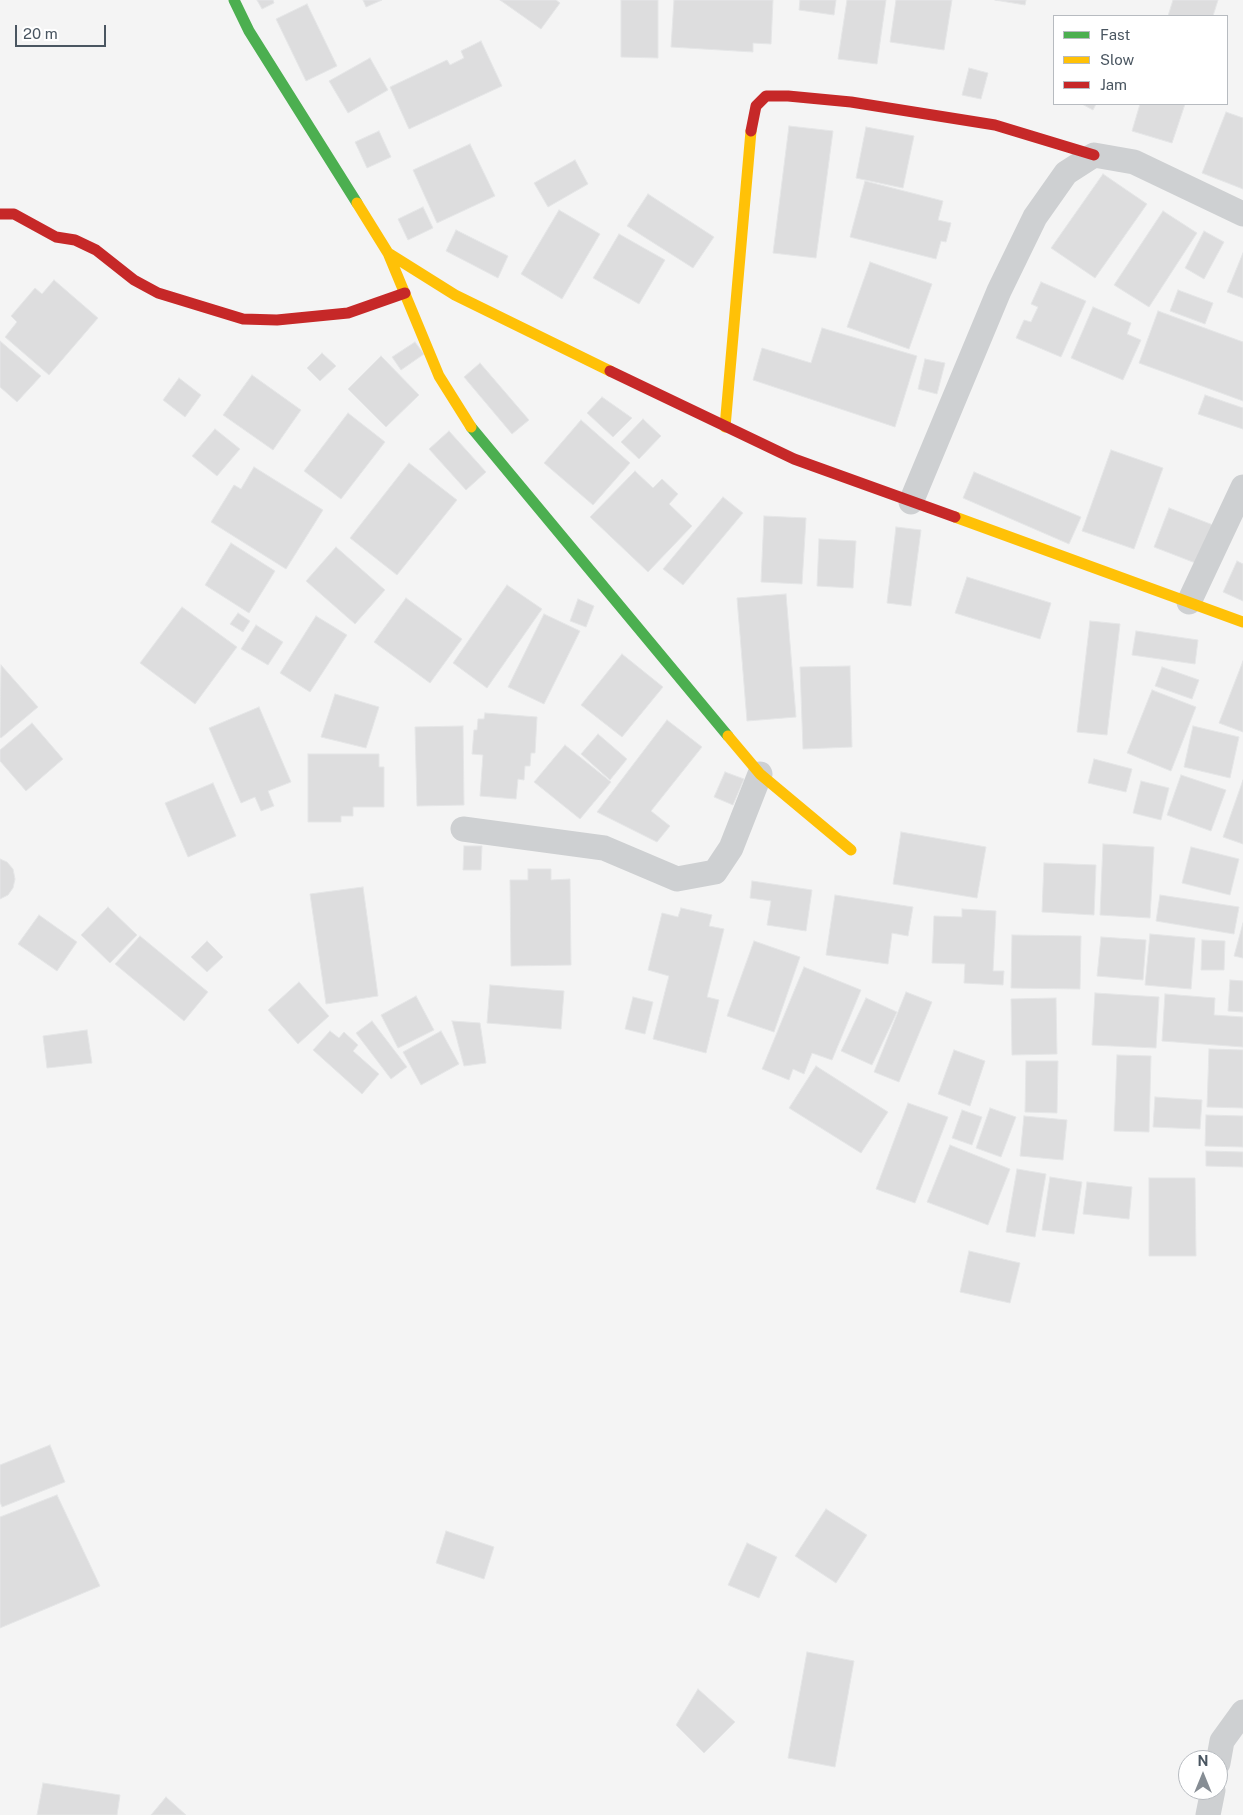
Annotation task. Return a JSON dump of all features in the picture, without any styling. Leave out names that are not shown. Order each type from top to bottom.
[{"type":"street","points":[[234,0],[249,32],[388,253],[439,376],[468,423],[760,774],[851,850]]},
{"type":"street","points":[[725,427],[751,125],[756,106],[766,96],[788,96],[851,102],[995,125],[1094,155],[1134,162],[1243,214]]},
{"type":"street","points":[[911,502],[999,291],[1035,217],[1066,173],[1094,155]]},
{"type":"street","points":[[0,214],[14,214],[56,237],[75,240],[96,250],[134,280],[158,293],[242,319],[277,320],[348,313],[405,293]]},
{"type":"street","points":[[388,253],[455,295],[794,459],[1243,622]]},
{"type":"street","points":[[1189,602],[1243,487]]},
{"type":"street","points":[[463,829],[604,848],[677,879],[715,872],[731,848],[760,774]]},
{"type":"street","points":[[1220,1750],[1222,1740],[1243,1712]]},
{"type":"street","points":[[1208,1815],[1211,1800]]},
{"type":"building","points":[[257,0],[273,0],[274,3],[262,9]]},
{"type":"building","points":[[363,0],[382,0],[366,7]]},
{"type":"building","points":[[500,0],[556,0],[560,3],[541,29]]},
{"type":"building","points":[[621,0],[658,0],[658,58],[621,57]]},
{"type":"building","points":[[674,0],[773,0],[771,44],[753,43],[753,52],[671,47]]},
{"type":"building","points":[[800,0],[836,0],[834,15],[799,10]]},
{"type":"building","points":[[847,0],[886,0],[877,64],[838,59]]},
{"type":"building","points":[[896,0],[952,0],[944,50],[890,42]]},
{"type":"building","points":[[995,0],[1026,0],[1025,5]]},
{"type":"building","points":[[1173,0],[1218,0],[1213,15],[1168,15]]},
{"type":"building","points":[[307,4],[337,66],[306,81],[276,19]]},
{"type":"building","points":[[481,41],[502,86],[409,129],[390,87],[447,60],[450,65],[464,58],[461,51]]},
{"type":"building","points":[[370,58],[388,90],[348,113],[329,81]]},
{"type":"building","points":[[969,68],[988,73],[981,99],[962,95]]},
{"type":"building","points":[[1084,105],[1096,105],[1093,110]]},
{"type":"building","points":[[1140,105],[1185,105],[1172,143],[1132,131]]},
{"type":"building","points":[[1226,112],[1243,118],[1243,189],[1202,173]]},
{"type":"building","points":[[789,126],[833,131],[816,258],[773,253]]},
{"type":"building","points":[[866,127],[914,136],[903,188],[856,178]]},
{"type":"building","points":[[379,131],[391,157],[367,168],[355,142]]},
{"type":"building","points":[[470,144],[495,196],[437,223],[413,170]]},
{"type":"building","points":[[575,160],[588,184],[548,207],[534,183]]},
{"type":"building","points":[[1103,174],[1147,204],[1095,278],[1051,248]]},
{"type":"building","points":[[865,181],[943,201],[938,220],[951,223],[946,242],[941,241],[936,259],[850,237]]},
{"type":"building","points":[[648,194],[714,237],[693,268],[627,226]]},
{"type":"building","points":[[423,207],[433,228],[408,240],[398,219]]},
{"type":"building","points":[[559,210],[600,234],[562,299],[521,274]]},
{"type":"building","points":[[1163,211],[1197,233],[1149,307],[1114,285]]},
{"type":"building","points":[[456,230],[508,256],[498,278],[446,251]]},
{"type":"building","points":[[1204,231],[1224,242],[1204,279],[1185,268]]},
{"type":"building","points":[[619,234],[665,260],[639,304],[593,278]]},
{"type":"building","points":[[1243,253],[1243,298],[1227,292]]},
{"type":"building","points":[[870,262],[932,284],[909,349],[847,327]]},
{"type":"building","points":[[54,280],[98,318],[49,375],[5,337],[17,322],[11,316],[35,288],[42,294]]},
{"type":"building","points":[[1041,282],[1086,301],[1061,357],[1016,338],[1024,320],[1031,322],[1038,307],[1031,304]]},
{"type":"building","points":[[1178,290],[1213,303],[1205,324],[1170,311]]},
{"type":"building","points":[[1093,307],[1131,323],[1127,334],[1141,340],[1123,380],[1071,358]]},
{"type":"building","points":[[1158,311],[1243,342],[1243,401],[1139,363]]},
{"type":"building","points":[[822,328],[917,356],[895,427],[753,380],[762,348],[811,363]]},
{"type":"building","points":[[0,341],[41,376],[17,402],[0,387]]},
{"type":"building","points":[[415,342],[424,354],[401,370],[392,357]]},
{"type":"building","points":[[322,353],[336,366],[320,381],[307,368]]},
{"type":"building","points":[[381,356],[419,395],[386,427],[348,389]]},
{"type":"building","points":[[925,359],[945,363],[937,394],[918,389]]},
{"type":"building","points":[[480,363],[529,420],[512,434],[464,377]]},
{"type":"building","points":[[252,375],[301,410],[273,450],[223,415]]},
{"type":"building","points":[[179,378],[201,395],[185,417],[163,400]]},
{"type":"building","points":[[1205,395],[1243,408],[1243,429],[1198,414]]},
{"type":"building","points":[[602,397],[632,418],[613,437],[587,413]]},
{"type":"building","points":[[348,413],[385,442],[341,499],[304,471]]},
{"type":"building","points":[[643,419],[661,436],[639,459],[621,442]]},
{"type":"building","points":[[581,420],[630,463],[593,505],[544,463]]},
{"type":"building","points":[[215,429],[240,449],[217,476],[192,456]]},
{"type":"building","points":[[449,431],[486,472],[466,490],[429,449]]},
{"type":"building","points":[[1111,450],[1163,468],[1134,549],[1082,531]]},
{"type":"building","points":[[409,463],[457,500],[397,575],[350,538]]},
{"type":"building","points":[[254,467],[323,510],[286,569],[211,522],[234,485],[241,489]]},
{"type":"building","points":[[635,471],[653,488],[662,479],[678,494],[669,504],[692,526],[648,572],[590,517]]},
{"type":"building","points":[[974,472],[1081,517],[1069,544],[963,498]]},
{"type":"building","points":[[723,497],[743,513],[683,585],[663,569]]},
{"type":"building","points":[[1169,508],[1213,525],[1198,564],[1154,547]]},
{"type":"building","points":[[764,516],[806,518],[802,584],[761,582]]},
{"type":"building","points":[[896,527],[921,530],[911,606],[887,603]]},
{"type":"building","points":[[819,539],[856,541],[853,588],[817,586]]},
{"type":"building","points":[[231,543],[275,571],[249,613],[205,585]]},
{"type":"building","points":[[336,547],[385,590],[355,624],[306,581]]},
{"type":"building","points":[[1237,561],[1243,564],[1243,601],[1223,592]]},
{"type":"building","points":[[967,577],[1051,603],[1040,639],[955,613]]},
{"type":"building","points":[[507,585],[542,609],[487,688],[453,663]]},
{"type":"building","points":[[786,594],[796,717],[747,721],[737,598]]},
{"type":"building","points":[[406,598],[462,639],[430,683],[374,642]]},
{"type":"building","points":[[578,599],[594,606],[586,627],[570,621]]},
{"type":"building","points":[[182,607],[237,647],[195,704],[140,663]]},
{"type":"building","points":[[238,613],[250,621],[243,632],[230,624]]},
{"type":"building","points":[[544,614],[580,631],[544,704],[508,687]]},
{"type":"building","points":[[316,616],[347,635],[310,692],[280,673]]},
{"type":"building","points":[[1090,621],[1120,624],[1107,735],[1077,732]]},
{"type":"building","points":[[256,625],[283,642],[268,665],[241,649]]},
{"type":"building","points":[[1136,631],[1198,640],[1195,664],[1132,655]]},
{"type":"building","points":[[622,654],[663,687],[622,737],[581,705]]},
{"type":"building","points":[[1243,661],[1243,732],[1219,723]]},
{"type":"building","points":[[1,665],[38,707],[1,738],[0,737]]},
{"type":"building","points":[[850,666],[852,747],[803,749],[800,667]]},
{"type":"building","points":[[1162,667],[1199,680],[1192,699],[1155,686]]},
{"type":"building","points":[[1152,690],[1196,707],[1171,771],[1127,753]]},
{"type":"building","points":[[335,694],[379,707],[366,748],[321,737]]},
{"type":"building","points":[[259,707],[291,782],[268,791],[274,806],[261,811],[255,797],[241,803],[209,728]]},
{"type":"building","points":[[485,713],[537,717],[535,753],[531,753],[530,766],[525,766],[524,780],[518,779],[516,799],[480,796],[483,755],[472,754],[474,730],[477,730],[478,719],[484,719]]},
{"type":"building","points":[[667,720],[702,747],[651,811],[670,826],[657,842],[597,812]]},
{"type":"building","points":[[32,723],[63,759],[26,791],[0,761],[0,750]]},
{"type":"building","points":[[463,726],[464,805],[417,806],[415,727]]},
{"type":"building","points":[[1193,726],[1239,737],[1230,778],[1184,767]]},
{"type":"building","points":[[598,734],[627,759],[610,780],[581,754]]},
{"type":"building","points":[[565,745],[611,782],[580,819],[534,782]]},
{"type":"building","points":[[308,754],[379,754],[379,767],[384,767],[384,807],[353,807],[353,816],[341,816],[341,822],[308,822]]},
{"type":"building","points":[[1094,759],[1132,769],[1126,792],[1088,783]]},
{"type":"building","points":[[725,772],[744,779],[733,805],[714,797]]},
{"type":"building","points":[[1181,775],[1226,790],[1211,831],[1167,815]]},
{"type":"building","points":[[1243,780],[1243,844],[1223,837]]},
{"type":"building","points":[[1141,781],[1169,788],[1161,820],[1133,813]]},
{"type":"building","points":[[213,783],[236,836],[188,857],[165,803]]},
{"type":"building","points":[[901,832],[986,847],[977,898],[893,884]]},
{"type":"building","points":[[1103,844],[1154,847],[1150,918],[1100,915]]},
{"type":"building","points":[[464,846],[482,846],[481,870],[463,870]]},
{"type":"building","points":[[1191,847],[1239,859],[1230,895],[1182,883]]},
{"type":"building","points":[[0,859],[7,862],[13,869],[15,879],[13,888],[8,895],[0,899]]},
{"type":"building","points":[[1044,863],[1096,865],[1094,915],[1042,912]]},
{"type":"building","points":[[528,869],[551,869],[551,880],[570,879],[571,965],[511,966],[510,880],[528,880]]},
{"type":"building","points":[[752,881],[812,890],[806,931],[767,925],[771,901],[750,898]]},
{"type":"building","points":[[363,887],[378,996],[326,1004],[310,894]]},
{"type":"building","points":[[835,895],[913,907],[908,936],[892,933],[888,964],[826,955]]},
{"type":"building","points":[[1160,895],[1239,907],[1234,934],[1156,921]]},
{"type":"building","points":[[108,907],[137,935],[110,963],[81,935]]},
{"type":"building","points":[[681,908],[712,915],[709,926],[724,929],[707,997],[719,1000],[706,1053],[653,1039],[669,976],[648,970],[662,913],[678,917]]},
{"type":"building","points":[[962,909],[996,911],[993,971],[1004,971],[1003,985],[964,983],[965,964],[932,963],[934,916],[962,917]]},
{"type":"building","points":[[39,915],[77,942],[57,971],[18,944]]},
{"type":"building","points":[[1243,923],[1243,958],[1234,956]]},
{"type":"building","points":[[1150,934],[1195,938],[1191,989],[1145,985]]},
{"type":"building","points":[[1012,935],[1081,936],[1080,989],[1011,988]]},
{"type":"building","points":[[140,936],[208,992],[184,1021],[115,964]]},
{"type":"building","points":[[1101,937],[1146,940],[1143,980],[1097,976]]},
{"type":"building","points":[[1202,940],[1225,941],[1224,970],[1201,970]]},
{"type":"building","points":[[207,941],[223,957],[207,972],[191,957]]},
{"type":"building","points":[[754,941],[800,957],[774,1032],[727,1016]]},
{"type":"building","points":[[804,967],[861,990],[832,1060],[812,1053],[804,1074],[793,1069],[789,1080],[762,1069]]},
{"type":"building","points":[[1230,980],[1243,981],[1243,1012],[1228,1011]]},
{"type":"building","points":[[299,982],[329,1016],[298,1044],[268,1010]]},
{"type":"building","points":[[490,985],[564,991],[561,1029],[487,1023]]},
{"type":"building","points":[[906,992],[932,1002],[899,1082],[874,1072]]},
{"type":"building","points":[[1095,993],[1159,997],[1156,1048],[1092,1045]]},
{"type":"building","points":[[1165,994],[1215,998],[1214,1015],[1243,1017],[1243,1047],[1162,1041]]},
{"type":"building","points":[[416,996],[434,1030],[398,1048],[381,1015]]},
{"type":"building","points":[[633,997],[653,1002],[645,1034],[625,1029]]},
{"type":"building","points":[[866,998],[897,1012],[872,1065],[841,1051]]},
{"type":"building","points":[[1056,998],[1057,1054],[1012,1055],[1011,999]]},
{"type":"building","points":[[372,1021],[407,1067],[391,1079],[356,1033]]},
{"type":"building","points":[[452,1021],[480,1023],[486,1063],[464,1066]]},
{"type":"building","points":[[87,1030],[92,1063],[47,1068],[43,1036]]},
{"type":"building","points":[[330,1031],[339,1038],[344,1032],[358,1045],[353,1051],[379,1074],[362,1094],[313,1050]]},
{"type":"building","points":[[441,1031],[459,1064],[421,1085],[403,1052]]},
{"type":"building","points":[[1209,1049],[1243,1050],[1243,1108],[1207,1107]]},
{"type":"building","points":[[954,1050],[985,1061],[970,1106],[938,1094]]},
{"type":"building","points":[[1117,1055],[1151,1056],[1149,1132],[1114,1131]]},
{"type":"building","points":[[1026,1061],[1058,1061],[1057,1113],[1025,1112]]},
{"type":"building","points":[[816,1066],[888,1112],[861,1153],[789,1108]]},
{"type":"building","points":[[1155,1097],[1202,1100],[1200,1129],[1153,1127]]},
{"type":"building","points":[[908,1103],[948,1117],[915,1203],[876,1189]]},
{"type":"building","points":[[990,1108],[1016,1117],[1001,1157],[976,1148]]},
{"type":"building","points":[[962,1110],[982,1117],[972,1145],[952,1138]]},
{"type":"building","points":[[1206,1115],[1243,1116],[1243,1147],[1205,1146]]},
{"type":"building","points":[[1024,1116],[1067,1120],[1063,1160],[1020,1156]]},
{"type":"building","points":[[950,1145],[1010,1169],[988,1225],[927,1202]]},
{"type":"building","points":[[1206,1151],[1243,1152],[1243,1167],[1206,1166]]},
{"type":"building","points":[[1017,1169],[1046,1174],[1035,1237],[1006,1232]]},
{"type":"building","points":[[1050,1177],[1082,1182],[1074,1234],[1042,1230]]},
{"type":"building","points":[[1149,1178],[1195,1178],[1196,1256],[1149,1256]]},
{"type":"building","points":[[1087,1182],[1132,1187],[1129,1219],[1083,1214]]},
{"type":"building","points":[[969,1251],[1020,1263],[1010,1303],[960,1292]]},
{"type":"building","points":[[50,1445],[65,1482],[2,1507],[0,1502],[0,1465]]},
{"type":"building","points":[[57,1495],[100,1586],[0,1628],[0,1517]]},
{"type":"building","points":[[826,1509],[867,1535],[836,1583],[795,1556]]},
{"type":"building","points":[[446,1531],[494,1547],[484,1579],[436,1563]]},
{"type":"building","points":[[747,1543],[777,1557],[759,1598],[728,1585]]},
{"type":"building","points":[[807,1652],[854,1661],[835,1767],[788,1758]]},
{"type":"building","points":[[698,1689],[735,1722],[704,1753],[676,1725]]},
{"type":"building","points":[[43,1783],[120,1795],[117,1815],[37,1815]]},
{"type":"building","points":[[166,1797],[186,1815],[151,1815]]},
{"type":"traffic: fast","points":[[234,0],[249,31],[357,203]]},
{"type":"traffic: fast","points":[[471,427],[728,736]]},
{"type":"traffic: slow","points":[[725,427],[751,131]]},
{"type":"traffic: slow","points":[[357,203],[388,253],[455,295],[610,371]]},
{"type":"traffic: slow","points":[[388,253],[439,376],[471,427]]},
{"type":"traffic: slow","points":[[955,517],[1243,622]]},
{"type":"traffic: slow","points":[[728,736],[760,774],[851,850]]},
{"type":"traffic: jam","points":[[751,131],[756,106],[766,96],[788,96],[851,102],[995,125],[1094,155]]},
{"type":"traffic: jam","points":[[0,214],[14,214],[56,237],[75,240],[96,250],[134,280],[158,293],[243,319],[277,320],[348,313],[405,293]]},
{"type":"traffic: jam","points":[[610,371],[794,459],[955,517]]}]
